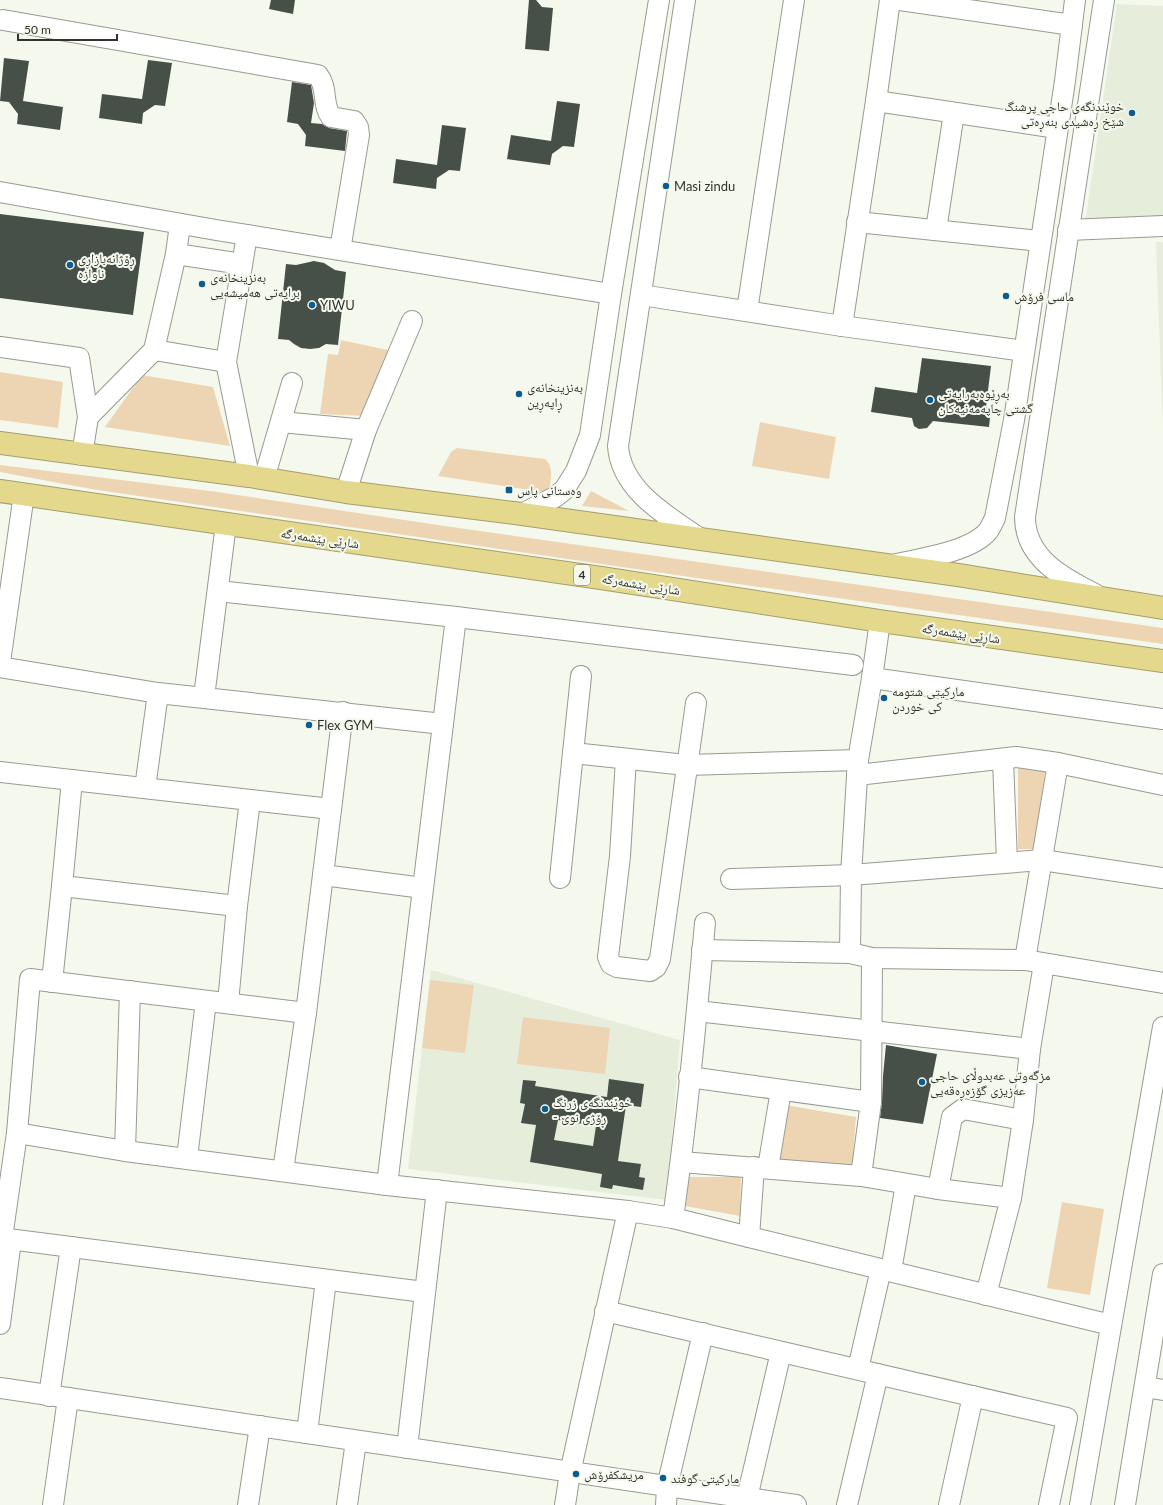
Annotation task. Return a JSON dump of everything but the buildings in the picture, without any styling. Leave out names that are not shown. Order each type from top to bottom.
[{"type":"highway","points":[[0,444],[257,478],[346,492],[522,514],[958,575],[1163,608]]},
{"type":"highway","name":"شاڕێی پێشمەرگە","points":[[0,491],[601,578],[880,622],[1163,661]]},
{"type":"street","points":[[522,514],[564,490],[576,472],[590,435],[611,294],[646,88],[659,0]]},
{"type":"street","points":[[685,0],[618,439],[618,453],[622,466],[637,489],[659,510],[702,540]]},
{"type":"street","points":[[747,311],[794,0]]},
{"type":"street","points":[[842,326],[890,0]]},
{"type":"street","points":[[900,0],[1072,25]]},
{"type":"street","points":[[888,566],[958,549],[977,540],[988,531],[998,509],[1014,420],[1065,81],[1075,0]]},
{"type":"street","points":[[1104,0],[1092,85],[1068,230],[1040,424],[1025,511],[1025,524],[1030,542],[1040,557],[1054,570],[1072,583],[1105,599]]},
{"type":"street","points":[[4,20],[318,75],[323,81],[326,111],[331,117],[354,121],[358,127],[359,135],[340,250]]},
{"type":"street","points":[[1065,81],[1092,85]]},
{"type":"street","points":[[646,88],[672,92]]},
{"type":"street","points":[[876,101],[1057,128]]},
{"type":"street","points":[[936,230],[954,113]]},
{"type":"street","points":[[0,192],[180,224],[611,294]]},
{"type":"street","points":[[857,222],[1040,241]]},
{"type":"street","points":[[88,417],[154,350],[176,254],[180,224]]},
{"type":"street","points":[[1068,230],[1163,226]]},
{"type":"street","points":[[247,234],[226,362],[257,478]]},
{"type":"street","points":[[176,254],[242,264]]},
{"type":"street","points":[[640,295],[842,326],[1024,351]]},
{"type":"street","points":[[346,492],[366,430],[412,321]]},
{"type":"street","points":[[0,347],[79,358],[88,417],[82,455]]},
{"type":"street","points":[[154,350],[226,362]]},
{"type":"street","points":[[257,478],[281,422],[292,383]]},
{"type":"street","points":[[1014,420],[1040,424]]},
{"type":"street","points":[[281,422],[366,430]]},
{"type":"street","points":[[590,435],[618,439]]},
{"type":"street","points":[[0,662],[7,566],[24,494]]},
{"type":"street","points":[[204,697],[226,524]]},
{"type":"street","points":[[218,590],[853,665]]},
{"type":"street","points":[[387,1184],[456,617]]},
{"type":"street","points":[[850,953],[851,875],[857,767],[880,622]]},
{"type":"street","points":[[0,667],[158,693],[443,724]]},
{"type":"street","points":[[560,878],[581,676]]},
{"type":"street","points":[[872,678],[1163,719]]},
{"type":"street","points":[[145,788],[158,693]]},
{"type":"street","points":[[626,759],[620,856],[608,957],[611,964],[617,967],[650,971],[656,967],[660,959],[686,765],[696,703]]},
{"type":"street","points":[[283,1171],[306,1013],[343,712]]},
{"type":"street","points":[[573,753],[686,765],[857,767],[1003,760],[1016,757],[1058,763],[1163,786]]},
{"type":"street","points":[[1003,760],[1007,862]]},
{"type":"street","points":[[986,1294],[1011,1198],[1023,1120],[1030,1050],[1042,860],[1058,763]]},
{"type":"street","points":[[0,772],[331,809]]},
{"type":"street","points":[[52,982],[72,780]]},
{"type":"street","points":[[228,1003],[237,906],[250,800]]},
{"type":"street","points":[[731,879],[851,875],[1042,860],[1163,878]]},
{"type":"street","points":[[323,874],[423,888]]},
{"type":"street","points":[[62,886],[237,906]]},
{"type":"street","points":[[673,1218],[681,1162],[697,1011],[704,923]]},
{"type":"street","points":[[702,950],[850,953],[872,958],[1035,962],[1163,983]]},
{"type":"street","points":[[861,1176],[871,1102],[872,958]]},
{"type":"street","points":[[0,1324],[4,1239],[17,1133],[30,979],[306,1013]]},
{"type":"street","points":[[125,1151],[130,991]]},
{"type":"street","points":[[187,1158],[206,1001]]},
{"type":"street","points":[[697,1011],[1030,1050]]},
{"type":"street","points":[[1080,1505],[1163,1027]]},
{"type":"street","points":[[689,1077],[871,1102]]},
{"type":"street","points":[[749,1238],[761,1168],[781,1090]]},
{"type":"street","points":[[938,1189],[952,1117],[963,1109],[1023,1120]]},
{"type":"street","points":[[17,1133],[125,1151],[437,1190],[628,1211],[673,1218],[749,1238],[1111,1325]]},
{"type":"street","points":[[681,1162],[861,1176],[938,1189],[1011,1198]]},
{"type":"street","points":[[858,1369],[886,1270],[906,1184]]},
{"type":"street","points":[[407,1448],[437,1190]]},
{"type":"street","points":[[565,1505],[570,1473],[628,1211]]},
{"type":"street","points":[[4,1239],[424,1292]]},
{"type":"street","points":[[58,1504],[58,1397],[70,1248]]},
{"type":"street","points":[[307,1433],[326,1280]]},
{"type":"street","points":[[1125,1505],[1154,1388],[1162,1284]]},
{"type":"street","points":[[605,1311],[1067,1418],[1049,1505]]},
{"type":"street","points":[[666,1496],[703,1333]]},
{"type":"street","points":[[747,1498],[781,1352]]},
{"type":"street","points":[[847,1505],[878,1374]]},
{"type":"street","points":[[0,1388],[570,1473],[666,1496],[747,1498],[768,1503],[796,1505]]},
{"type":"street","points":[[949,1505],[973,1396]]},
{"type":"street","points":[[248,1505],[260,1426]]},
{"type":"street","points":[[347,1505],[356,1441]]},
{"type":"shaded area","name":"خوێندنگەی حاجی پرشنگ شێخ ڕەشیدی بنەڕەتی","points":[[1117,4],[1163,6],[1163,220],[1085,223]]},
{"type":"shaded area","points":[[1156,242],[1163,242],[1163,426],[1161,380]]},
{"type":"shaded area","points":[[341,340],[392,351],[366,416],[320,414],[328,354],[338,355]]},
{"type":"shaded area","points":[[0,372],[63,382],[58,428],[0,420]]},
{"type":"shaded area","points":[[142,375],[213,387],[230,446],[105,427]]},
{"type":"shaded area","points":[[760,422],[836,437],[829,479],[752,466]]},
{"type":"shaded area","points":[[457,448],[545,459],[551,470],[549,493],[438,476],[451,452]]},
{"type":"shaded area","points":[[0,465],[218,492],[438,525],[1163,628],[1163,644],[724,582],[91,489],[0,472]]},
{"type":"shaded area","points":[[591,491],[629,511],[582,506]]},
{"type":"shaded area","points":[[1018,767],[1045,771],[1034,849],[1018,849]]},
{"type":"shaded area","name":"خوێندنگەی زرنگ - ڕۆژی نوێ","points":[[431,970],[680,1040],[667,1200],[408,1169]]},
{"type":"shaded area","points":[[430,980],[474,985],[465,1053],[422,1048]]},
{"type":"shaded area","points":[[523,1017],[610,1028],[605,1074],[517,1064]]},
{"type":"shaded area","points":[[785,1105],[856,1117],[852,1166],[777,1161]]},
{"type":"shaded area","points":[[689,1177],[741,1177],[740,1216],[685,1206]]},
{"type":"shaded area","points":[[1062,1202],[1104,1209],[1090,1295],[1047,1288]]},
{"type":"place","name":"خوێندنگەی حاجی پرشنگ شێخ ڕەشیدی بنەڕەتی","points":[[1132,113]]},
{"type":"place","name":"Masi zindu","points":[[666,186]]},
{"type":"place","name":"ڕۆژانەبازاڕی ناوازە","points":[[70,265]]},
{"type":"place","name":"بەنزینخانەی برایەتی هەمیشەیی","points":[[202,284]]},
{"type":"place","name":"ماسی فرۆش","points":[[1006,296]]},
{"type":"place","name":"YIWU","points":[[312,305]]},
{"type":"place","name":"بەنزینخانەی ڕاپەڕین","points":[[519,394]]},
{"type":"place","name":"بەڕێوەبەرایەتی گشتی چاپەمەنیەکان","points":[[930,400]]},
{"type":"place","name":"وەستانی پاس","points":[[509,490]]},
{"type":"place","name":"مارکیتی شتومه کی خوردن","points":[[884,698]]},
{"type":"place","name":"Flex GYM","points":[[309,725]]},
{"type":"place","name":"مزگەوتی عەبدوڵای حاجی عەزیزی گۆزەڕەقەیی","points":[[922,1082]]},
{"type":"place","name":"خوێندنگەی زرنگ - ڕۆژی نوێ","points":[[545,1109]]},
{"type":"place","name":"مریشکفرۆش","points":[[576,1474]]},
{"type":"place","name":"مارکیتی گوفند","points":[[663,1478]]}]
